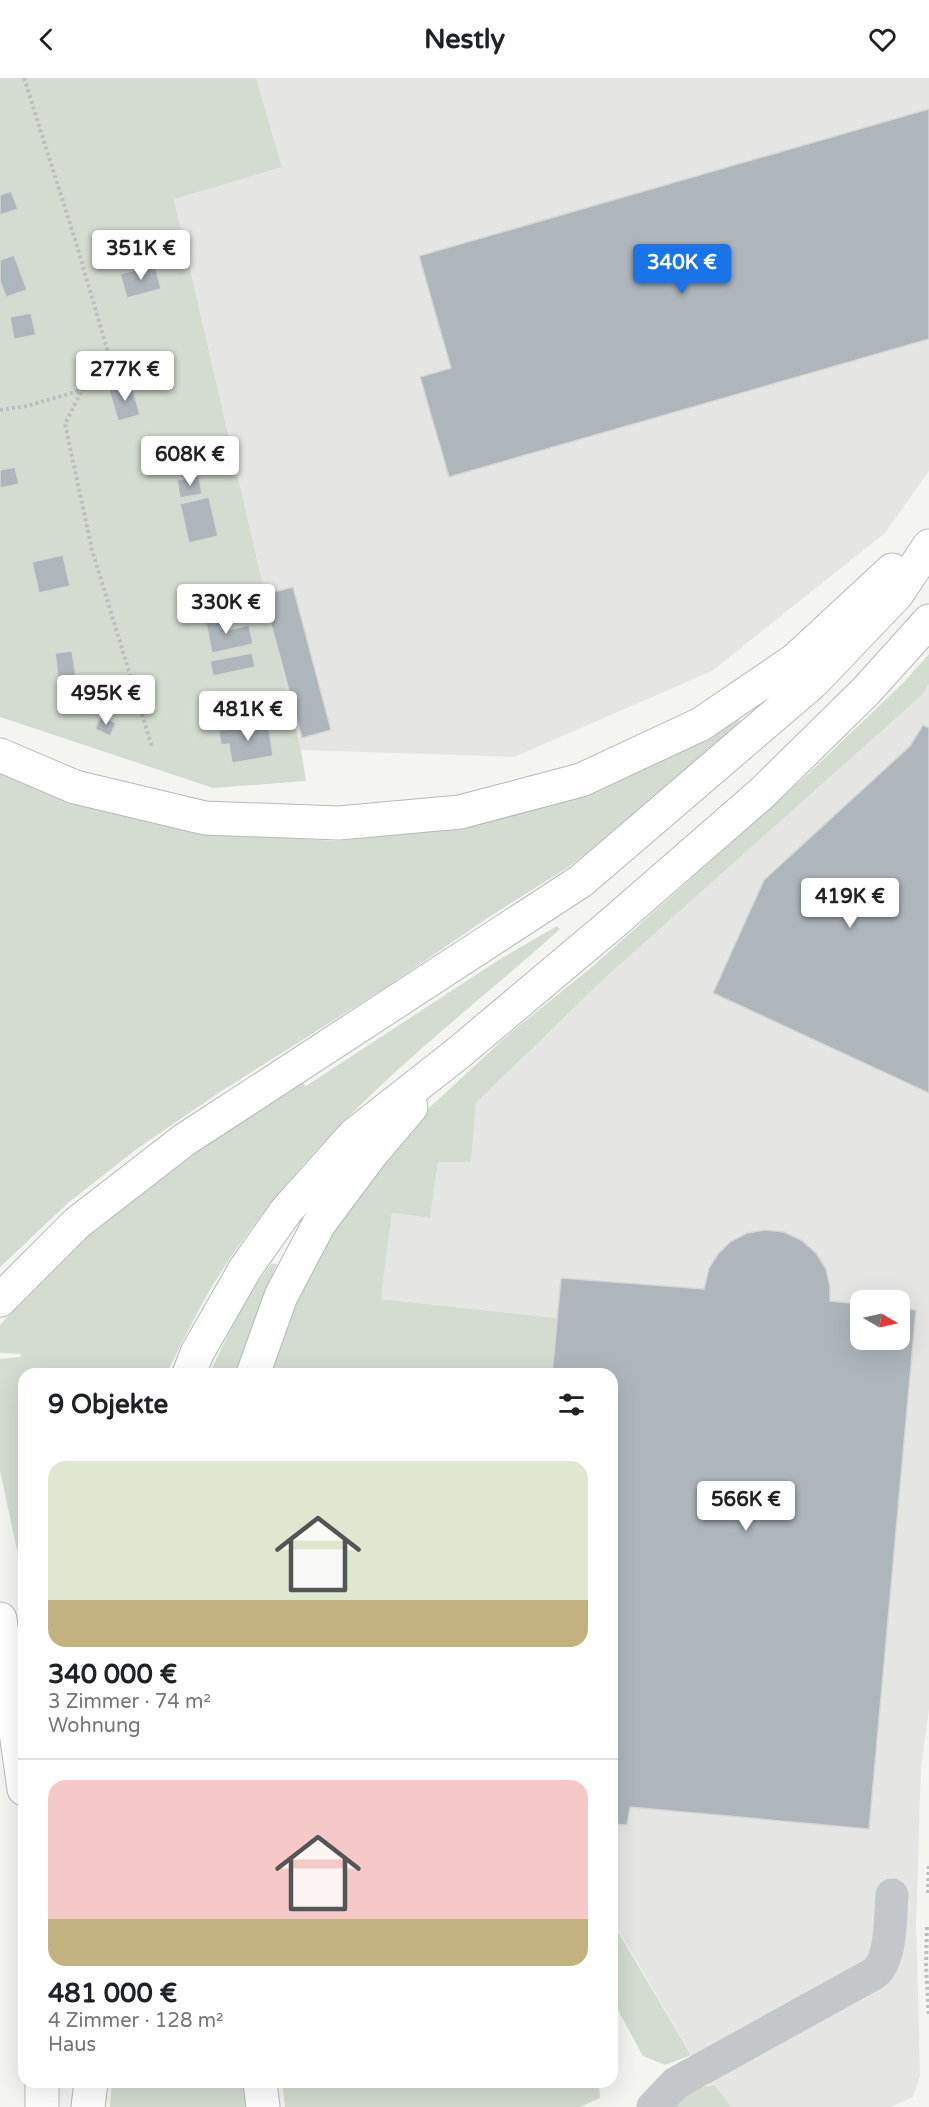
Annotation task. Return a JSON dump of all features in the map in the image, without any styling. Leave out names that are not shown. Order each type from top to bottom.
[{"type":"highway","points":[[0,755],[75,787],[205,818],[339,823],[460,812],[581,780],[701,724],[795,660],[929,536]]},
{"type":"highway","points":[[0,1300],[77,1223],[184,1140],[581,881],[813,682],[897,594],[929,546]]},
{"type":"highway","points":[[191,1368],[197,1353],[245,1269],[286,1211],[354,1135],[457,1054],[761,794],[866,691],[929,621]]},
{"type":"highway","points":[[255,1368],[280,1296],[319,1224],[372,1153],[457,1054]]},
{"type":"highway","points":[[0,1619],[18,1746]]},
{"type":"highway","points":[[42,2088],[42,2107]]},
{"type":"highway","points":[[88,2107],[90,2088]]},
{"type":"highway","points":[[261,2088],[263,2107]]},
{"type":"lane","points":[[653,2107],[676,2083],[882,1967],[886,1956],[892,1895]]},
{"type":"path","points":[[0,410],[27,406],[82,390],[112,366],[65,204],[24,78]]},
{"type":"path","points":[[82,390],[65,424],[92,550],[152,747]]},
{"type":"path","points":[[928,1898],[929,1863]]},
{"type":"path","points":[[927,1920],[926,1966],[929,2017]]},
{"type":"shaded area","points":[[0,78],[256,78],[282,167],[174,199],[301,750],[306,781],[213,788],[0,717]]},
{"type":"shaded area","points":[[256,78],[929,78],[929,471],[885,533],[712,671],[514,757],[301,750],[174,198],[282,167]]},
{"type":"shaded area","points":[[929,654],[929,684],[922,695],[606,977],[476,1103],[471,1162],[438,1162],[430,1218],[392,1213],[381,1299],[557,1318],[553,1368],[273,1368],[288,1318],[348,1204],[415,1121],[509,1034],[592,967],[808,774],[903,683]]},
{"type":"shaded area","points":[[929,684],[929,1709],[921,1769],[916,1924],[920,2076],[913,2097],[891,2107],[731,2107],[715,2085],[709,2085],[618,1929],[618,1368],[553,1368],[557,1318],[381,1299],[392,1213],[430,1218],[438,1162],[471,1162],[476,1103],[606,977],[922,695]]},
{"type":"shaded area","points":[[737,717],[742,723],[638,813],[570,866],[489,917],[391,984],[220,1092],[138,1148],[68,1203],[0,1267],[0,773],[110,813],[182,828],[248,836],[337,841],[426,831]]},
{"type":"shaded area","points":[[557,926],[560,929],[377,1088],[307,1160],[264,1212],[225,1266],[201,1306],[169,1368],[18,1368],[18,1554],[0,1471],[0,1359],[20,1357],[21,1354],[0,1353],[0,1325],[80,1240],[142,1189],[221,1134],[302,1082],[306,1086],[497,961]]},
{"type":"shaded area","points":[[271,1264],[277,1264],[262,1299],[240,1368],[212,1368],[246,1298]]},
{"type":"shaded area","points":[[618,1932],[691,2055],[665,2065],[643,2056],[618,2009]]},
{"type":"shaded area","points":[[715,2085],[731,2107],[669,2107],[692,2088]]},
{"type":"shaded area","points":[[112,2088],[247,2088],[249,2107],[110,2107]]},
{"type":"shaded area","points":[[283,2088],[599,2088],[600,2098],[580,2107],[285,2107]]},
{"type":"building","points":[[929,109],[929,339],[449,477],[420,377],[451,368],[419,256]]},
{"type":"building","points":[[11,191],[18,209],[0,215],[0,195]]},
{"type":"building","points":[[14,255],[27,290],[6,297],[0,281],[0,260]]},
{"type":"building","points":[[155,265],[161,289],[127,298],[120,274]]},
{"type":"building","points":[[31,313],[36,335],[14,339],[10,317]]},
{"type":"building","points":[[131,383],[140,415],[118,421],[109,390]]},
{"type":"building","points":[[15,467],[19,484],[0,488],[0,470]]},
{"type":"building","points":[[199,476],[202,494],[180,498],[177,480]]},
{"type":"building","points":[[209,497],[218,536],[189,543],[180,504]]},
{"type":"building","points":[[63,555],[70,586],[39,593],[32,562]]},
{"type":"building","points":[[293,587],[331,730],[302,738],[263,595]]},
{"type":"building","points":[[224,614],[228,630],[249,625],[253,644],[212,653],[205,618]]},
{"type":"building","points":[[72,651],[77,683],[59,685],[55,653]]},
{"type":"building","points":[[252,653],[255,667],[213,676],[210,661]]},
{"type":"building","points":[[101,716],[116,723],[110,736],[95,729]]},
{"type":"building","points":[[268,722],[273,756],[232,763],[229,744],[221,745],[219,731]]},
{"type":"building","points":[[923,725],[929,728],[929,1093],[713,993],[764,880],[910,746]]},
{"type":"building","points":[[765,1230],[784,1232],[801,1240],[816,1253],[826,1269],[830,1301],[850,1303],[850,1350],[910,1350],[910,1309],[916,1310],[869,1829],[630,1807],[627,1825],[618,1824],[618,1368],[553,1368],[561,1278],[704,1289],[709,1268],[730,1242],[747,1233]]}]
